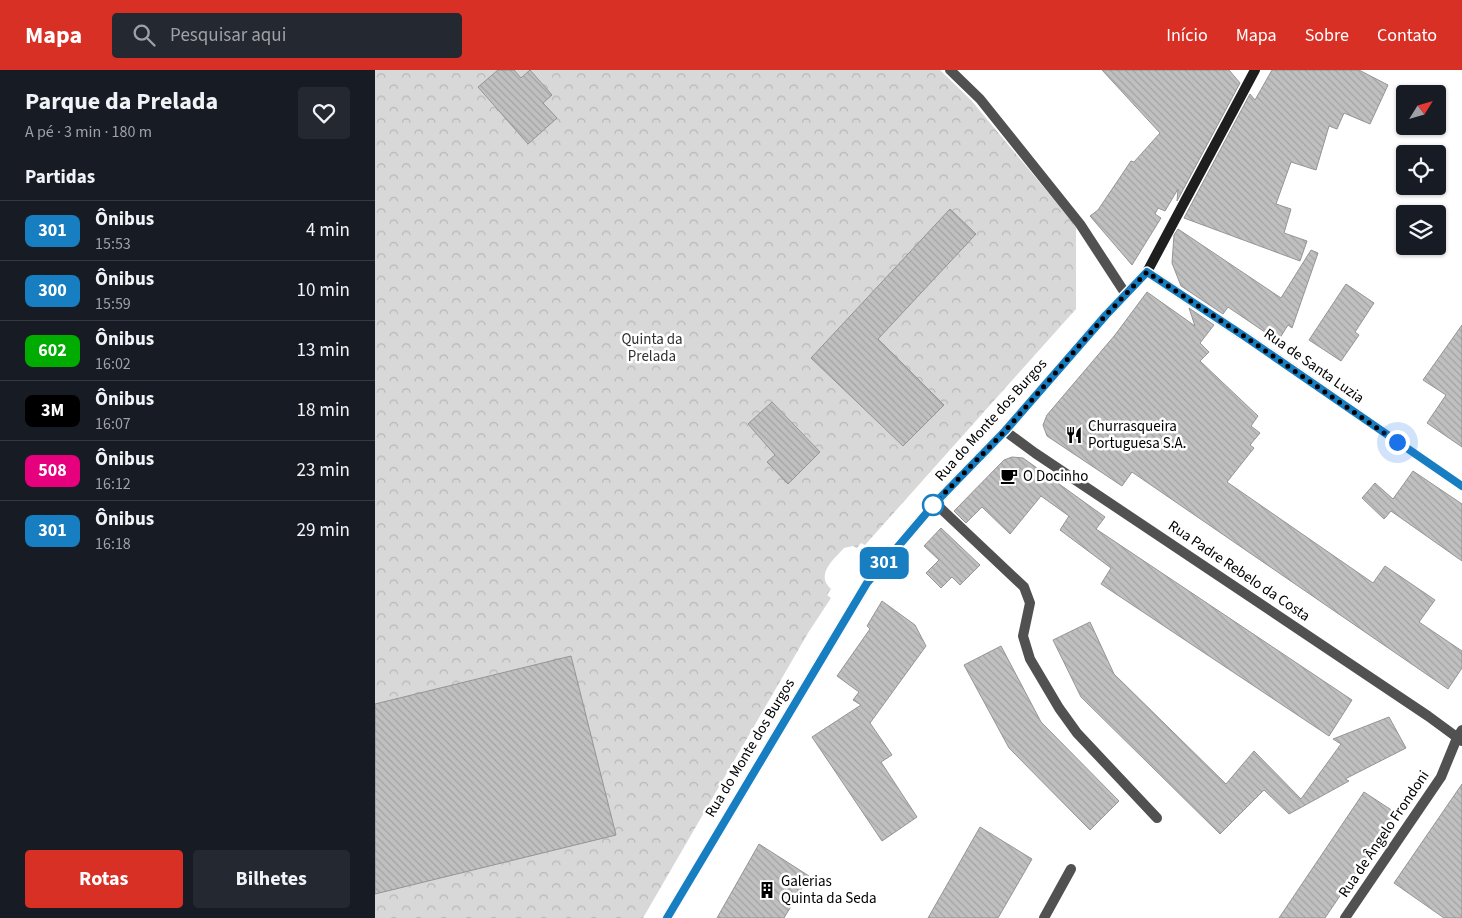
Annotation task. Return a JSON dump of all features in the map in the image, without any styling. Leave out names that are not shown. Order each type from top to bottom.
[{"type":"main road","name":"Rua do Monte dos Burgos","points":[[667,918],[867,583],[935,503],[1005,431],[1125,293],[1147,272],[1255,70]]},
{"type":"street","points":[[950,70],[980,99],[1080,224],[1125,293]]},
{"type":"street","name":"Rua de Santa Luzia","points":[[1147,272],[1259,346],[1462,486]]},
{"type":"street","name":"Rua Padre Rebelo da Costa","points":[[1005,431],[1035,453],[1460,736]]},
{"type":"street","points":[[935,503],[1024,587],[1030,603],[1023,636],[1030,659],[1059,708],[1077,733],[1157,818]]},
{"type":"street","name":"Rua de Ângelo Frondoni","points":[[1345,918],[1441,777],[1460,736]]},
{"type":"street","points":[[1044,918],[1071,869]]},
{"type":"green space","name":"Quinta da Prelada","points":[[375,70],[940,70],[971,100],[1076,226],[1076,309],[865,545],[861,543],[857,548],[853,546],[844,548],[827,568],[825,578],[831,589],[827,595],[831,598],[808,633],[643,918],[375,918]]},
{"type":"building","points":[[498,70],[514,70],[521,78],[530,70],[552,95],[543,103],[557,118],[528,144],[478,87]]},
{"type":"building","points":[[1102,70],[1229,70],[1240,83],[1177,201],[1178,189],[1165,211],[1158,208],[1155,214],[1161,218],[1132,265],[1090,216],[1098,210],[1131,161],[1134,162],[1160,133]]},
{"type":"building","points":[[1272,70],[1359,70],[1388,85],[1370,124],[1344,113],[1337,129],[1329,126],[1316,170],[1291,162],[1276,204],[1291,209],[1284,233],[1307,241],[1300,261],[1184,218],[1250,94],[1255,100]]},
{"type":"building","points":[[950,209],[976,234],[878,339],[944,405],[903,446],[811,358]]},
{"type":"building","points":[[1178,229],[1281,298],[1311,250],[1318,253],[1292,328],[1288,325],[1278,341],[1228,307],[1223,314],[1181,286],[1172,263],[1174,235]]},
{"type":"building","points":[[1346,284],[1374,303],[1355,332],[1359,335],[1341,361],[1309,340]]},
{"type":"building","points":[[1147,292],[1195,326],[1189,308],[1214,325],[1200,343],[1209,352],[1200,361],[1258,416],[1251,426],[1260,433],[1250,445],[1254,448],[1227,482],[1373,583],[1385,566],[1435,600],[1419,622],[1462,651],[1462,668],[1448,689],[1132,472],[1122,486],[1047,436],[1043,425],[1047,415],[1115,335]]},
{"type":"building","points":[[1462,325],[1462,447],[1427,423],[1446,395],[1423,380]]},
{"type":"building","points":[[772,402],[820,452],[788,484],[767,462],[775,455],[748,424]]},
{"type":"building","points":[[1012,457],[1023,458],[1105,517],[1096,529],[1352,700],[1329,736],[1101,584],[1111,568],[1060,530],[1069,516],[1041,496],[1010,534],[982,507],[966,523],[954,511],[1004,460]]},
{"type":"building","points":[[1413,471],[1462,504],[1462,561],[1391,511],[1384,519],[1362,498],[1375,483],[1393,499]]},
{"type":"building","points":[[941,528],[980,565],[960,585],[952,577],[941,588],[926,573],[939,560],[924,546]]},
{"type":"building","points":[[882,601],[915,625],[926,646],[870,723],[892,755],[881,762],[917,817],[882,841],[812,737],[861,705],[853,700],[859,692],[837,676],[870,629],[867,626]]},
{"type":"building","points":[[1090,622],[1114,674],[1226,784],[1254,751],[1301,799],[1341,744],[1333,739],[1389,717],[1406,748],[1345,779],[1349,781],[1289,814],[1264,790],[1220,834],[1081,697],[1053,640]]},
{"type":"building","points":[[1001,646],[1041,722],[1119,801],[1090,830],[1009,748],[964,665]]},
{"type":"building","points":[[571,656],[616,835],[375,894],[375,704]]},
{"type":"building","points":[[1462,784],[1462,918],[1444,918],[1394,883]]},
{"type":"building","points":[[1364,792],[1396,813],[1325,918],[1279,918]]},
{"type":"building","points":[[980,827],[1032,859],[998,918],[928,918]]},
{"type":"building","name":"Galerias Quinta da Seda","points":[[759,844],[809,876],[784,918],[717,918]]},
{"type":"bus line","name":"301","points":[[667,918],[867,583],[935,503],[1005,431],[1125,293],[1147,272],[1244,336],[1462,486]]},
{"type":"place","name":"Churrasqueira Portuguesa S.A.","points":[[1074,435]]},
{"type":"place","name":"O Docinho","points":[[1009,476]]},
{"type":"place","name":"Galerias Quinta da Seda","points":[[767,890]]},
{"type":"route","points":[[933,505],[1005,431],[1125,293],[1147,272],[1244,336],[1397,442]]}]
